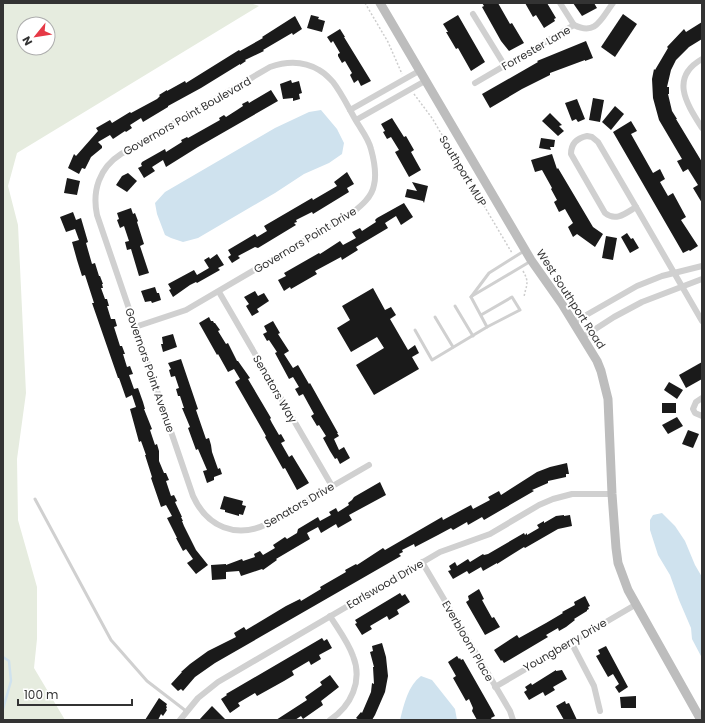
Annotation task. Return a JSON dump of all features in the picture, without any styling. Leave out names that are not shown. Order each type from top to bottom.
[{"type":"main road","name":"West Southport Road","points":[[380,3],[532,260],[574,322],[601,371],[608,399],[612,494],[618,563],[635,605],[702,720]]},
{"type":"street","points":[[560,3],[574,25]]},
{"type":"street","name":"Forrester Lane","points":[[475,83],[574,25],[584,30],[595,27],[613,3]]},
{"type":"street","points":[[473,14],[505,66]]},
{"type":"street","points":[[702,59],[693,64],[685,75],[683,86],[690,108],[702,128]]},
{"type":"street","name":"Governors Point Boulevard","points":[[95,199],[100,176],[109,164],[118,156],[270,67],[288,62],[304,64]]},
{"type":"street","name":"Governors Point Drive","points":[[135,327],[186,310],[219,292],[345,217],[361,206],[372,191],[375,169],[370,144],[333,82],[312,66],[304,64]]},
{"type":"street","points":[[350,110],[419,71]]},
{"type":"street","points":[[356,120],[425,81]]},
{"type":"street","points":[[636,207],[617,217],[610,217],[605,213],[571,154],[571,150],[575,142],[585,137],[592,137],[596,140],[636,207],[702,320]]},
{"type":"street","name":"Governors Point Avenue","points":[[95,199],[98,215],[193,496],[204,514],[225,528]]},
{"type":"street","points":[[574,322],[637,286],[662,276],[702,266]]},
{"type":"street","points":[[583,337],[634,306],[657,295],[702,279]]},
{"type":"street","name":"Senators Way","points":[[219,292],[332,486]]},
{"type":"street","points":[[702,398],[696,402],[693,409],[695,413],[702,416]]},
{"type":"street","name":"Senators Drive","points":[[225,528],[243,530],[261,527],[369,465]]},
{"type":"street","name":"Earlswood Drive","points":[[180,720],[198,698],[218,682],[442,551],[490,534],[553,499],[572,494],[612,494]]},
{"type":"street","name":"Everbloom Place","points":[[422,562],[510,711],[513,720]]},
{"type":"street","name":"Youngberry Drive","points":[[495,686],[635,605]]},
{"type":"street","points":[[330,616],[351,652],[355,664],[356,674],[355,688],[350,700],[342,711],[330,720]]},
{"type":"street","points":[[571,642],[594,686],[600,711]]},
{"type":"lane","points":[[471,297],[489,273],[526,250]]},
{"type":"lane","points":[[471,297],[532,260]]},
{"type":"lane","points":[[471,297],[487,328]]},
{"type":"lane","points":[[415,330],[432,360],[520,310],[512,297],[481,315]]},
{"type":"lane","points":[[456,306],[473,336]]},
{"type":"lane","points":[[435,317],[453,348]]},
{"type":"lane","points":[[36,499],[111,640],[147,681],[186,711]]},
{"type":"path","points":[[364,3],[388,42],[401,72]]},
{"type":"path","name":"Southport MUP","points":[[413,93],[432,118],[511,252]]},
{"type":"path","points":[[524,273],[527,279],[524,297]]},
{"type":"shaded area","points":[[3,3],[250,3],[259,6],[17,153],[8,186],[18,225],[26,393],[17,459],[18,520],[37,587],[37,639],[34,668],[65,720],[3,720]]},
{"type":"water","points":[[321,110],[337,129],[344,143],[342,154],[329,163],[304,174],[275,193],[198,238],[183,242],[165,235],[157,214],[155,203],[165,192],[275,128],[309,112]]},
{"type":"water","points":[[662,513],[675,526],[685,541],[695,565],[702,577],[702,658],[692,639],[691,628],[670,575],[658,555],[650,530],[650,520],[653,515]]},
{"type":"water","points":[[421,676],[432,680],[455,709],[457,720],[400,720],[410,690]]},
{"type":"building","points":[[482,3],[498,3],[510,24],[512,23],[524,43],[509,51],[501,41],[482,7],[484,6]]},
{"type":"building","points":[[525,3],[547,3],[556,18],[554,19],[555,21],[544,28],[536,15],[533,17]]},
{"type":"building","points":[[573,3],[594,3],[597,8],[582,16]]},
{"type":"building","points":[[623,14],[637,24],[615,57],[601,47]]},
{"type":"building","points":[[311,15],[319,17],[318,19],[325,21],[322,32],[307,28]]},
{"type":"building","points":[[458,15],[485,62],[471,71],[458,48],[456,49],[443,24]]},
{"type":"building","points":[[295,16],[302,29],[293,35],[292,33],[263,50],[264,51],[245,60],[246,61],[240,65],[143,122],[141,118],[130,125],[132,128],[126,132],[125,131],[113,139],[110,135],[98,142],[102,148],[91,157],[85,169],[82,168],[79,174],[68,168],[74,154],[76,156],[98,131],[96,128],[110,120],[112,123],[130,112],[131,113],[157,99],[160,96],[159,95],[167,90],[185,81],[186,83],[239,50],[240,51],[263,38],[262,37]]},
{"type":"building","points":[[702,22],[702,39],[689,47],[676,60],[671,70],[667,87],[669,87],[668,94],[672,111],[702,162],[702,203],[693,188],[698,185],[688,169],[683,172],[677,161],[682,159],[659,120],[653,98],[652,79],[654,69],[655,70],[668,48],[667,47],[684,29],[686,32]]},
{"type":"building","points":[[340,29],[371,81],[361,86],[358,80],[354,83],[350,75],[352,73],[345,61],[342,63],[338,56],[340,53],[333,41],[331,43],[327,37]]},
{"type":"building","points":[[586,41],[593,58],[550,73],[550,75],[522,89],[490,108],[482,94],[538,62],[537,61]]},
{"type":"building","points":[[291,80],[292,83],[299,81],[302,93],[299,94],[300,99],[293,101],[293,98],[283,99],[280,84]]},
{"type":"building","points":[[271,90],[278,101],[166,167],[163,160],[152,167],[155,171],[144,178],[138,168],[142,166],[142,162],[165,149],[166,152],[182,142],[181,140],[187,137],[188,138],[220,120],[219,118],[224,115],[226,117],[243,106],[242,104],[248,101],[249,103]]},
{"type":"building","points":[[593,98],[604,100],[600,122],[589,120]]},
{"type":"building","points":[[577,99],[585,119],[578,122],[576,119],[572,121],[565,103]]},
{"type":"building","points":[[615,106],[624,114],[611,130],[602,122]]},
{"type":"building","points":[[550,113],[562,125],[559,126],[564,131],[558,136],[542,121]]},
{"type":"building","points":[[392,118],[404,137],[406,136],[414,150],[411,152],[421,170],[409,177],[395,152],[399,150],[391,137],[387,139],[383,132],[385,131],[381,124]]},
{"type":"building","points":[[631,121],[637,131],[631,134],[653,173],[660,169],[665,179],[660,182],[668,196],[673,193],[686,217],[681,220],[698,246],[690,251],[689,250],[683,253],[613,132]]},
{"type":"building","points":[[541,138],[555,140],[554,147],[550,147],[551,150],[539,148]]},
{"type":"building","points":[[552,154],[557,169],[558,168],[593,227],[603,234],[595,247],[577,234],[573,237],[568,227],[573,223],[565,209],[559,212],[554,202],[557,200],[542,170],[535,172],[531,160]]},
{"type":"building","points":[[347,172],[354,184],[347,188],[349,192],[313,214],[312,212],[296,220],[297,222],[294,223],[296,225],[258,248],[255,247],[238,256],[240,258],[232,263],[228,257],[231,255],[228,250],[255,234],[257,237],[267,231],[264,226],[312,198],[313,200],[337,186],[334,182]]},
{"type":"building","points":[[128,173],[137,181],[127,192],[116,185],[122,176]]},
{"type":"building","points":[[67,178],[80,181],[77,195],[64,193]]},
{"type":"building","points":[[412,182],[428,186],[424,203],[423,201],[405,197],[407,189],[417,191]]},
{"type":"building","points":[[404,203],[413,217],[401,225],[396,216],[385,223],[388,228],[356,247],[358,250],[342,260],[341,257],[315,271],[317,274],[291,289],[290,287],[284,291],[278,280],[286,276],[284,273],[319,253],[320,254],[340,241],[343,245],[356,238],[352,232],[360,228],[362,231],[376,222],[375,220],[377,218]]},
{"type":"building","points":[[131,208],[138,221],[137,222],[144,244],[140,246],[149,273],[139,276],[131,249],[127,250],[125,242],[129,241],[124,226],[120,228],[117,220],[119,219],[117,213]]},
{"type":"building","points":[[73,212],[76,220],[81,218],[88,242],[86,243],[92,264],[95,263],[103,284],[103,288],[101,288],[105,299],[107,299],[109,306],[107,306],[111,319],[115,319],[117,326],[114,327],[120,346],[122,346],[125,354],[123,354],[127,367],[130,366],[133,374],[129,375],[134,389],[138,388],[143,402],[144,409],[152,429],[150,430],[155,445],[157,444],[159,451],[159,461],[169,480],[166,481],[171,496],[174,495],[177,501],[175,502],[182,517],[182,521],[196,550],[208,565],[196,574],[187,563],[193,559],[186,549],[183,551],[167,518],[172,516],[166,505],[161,507],[151,478],[146,455],[141,441],[139,442],[130,409],[136,407],[132,395],[126,398],[92,303],[94,303],[85,275],[82,276],[77,260],[72,242],[79,240],[75,229],[66,232],[60,217]]},
{"type":"building","points":[[627,233],[631,239],[633,238],[639,248],[630,253],[621,237]]},
{"type":"building","points":[[606,236],[617,238],[613,260],[602,258]]},
{"type":"building","points":[[217,254],[224,265],[218,268],[220,270],[197,283],[196,282],[190,285],[173,297],[169,290],[171,289],[168,284],[194,270],[197,275],[209,268],[204,260],[209,257],[210,259]]},
{"type":"building","points":[[155,287],[161,300],[152,303],[151,301],[145,302],[141,291]]},
{"type":"building","points":[[373,288],[385,310],[391,307],[396,315],[390,319],[408,350],[415,345],[419,353],[412,357],[419,369],[374,395],[356,365],[384,348],[377,337],[351,352],[337,328],[350,320],[342,306]]},
{"type":"building","points":[[255,291],[258,296],[264,293],[269,301],[257,309],[259,312],[252,316],[246,306],[249,304],[244,297]]},
{"type":"building","points":[[209,317],[220,330],[218,331],[226,344],[228,343],[237,361],[250,378],[248,379],[271,418],[272,423],[279,435],[281,434],[285,441],[281,443],[289,457],[292,455],[309,483],[297,490],[285,468],[283,469],[235,382],[240,379],[234,369],[228,372],[199,323]]},
{"type":"building","points":[[273,321],[280,333],[278,334],[289,351],[284,354],[293,368],[298,365],[309,384],[310,383],[338,433],[339,436],[334,439],[339,450],[344,447],[350,458],[340,464],[337,458],[335,459],[323,438],[326,436],[311,416],[314,414],[303,394],[299,396],[295,389],[299,387],[293,377],[289,379],[275,353],[277,352],[263,334],[267,332],[264,326]]},
{"type":"building","points":[[173,334],[177,347],[163,352],[161,344],[163,344],[162,337]]},
{"type":"building","points":[[181,359],[198,409],[196,410],[206,439],[209,438],[218,469],[220,468],[222,474],[214,477],[214,480],[207,483],[203,471],[207,470],[198,449],[196,450],[188,428],[190,427],[182,408],[184,408],[180,396],[178,396],[176,389],[179,388],[175,376],[171,377],[169,370],[171,369],[168,363]]},
{"type":"building","points":[[702,362],[702,379],[686,388],[679,375]]},
{"type":"building","points":[[669,382],[683,390],[677,399],[664,390]]},
{"type":"building","points":[[662,403],[676,403],[676,413],[662,413]]},
{"type":"building","points":[[677,417],[683,426],[668,434],[662,425]]},
{"type":"building","points":[[688,430],[699,434],[693,448],[682,444]]},
{"type":"building","points":[[567,463],[569,474],[566,474],[566,477],[548,481],[548,483],[532,490],[534,491],[484,520],[482,517],[468,525],[467,522],[453,530],[451,528],[415,547],[414,544],[402,550],[403,552],[399,554],[401,556],[215,663],[195,677],[183,691],[181,689],[178,691],[171,684],[190,664],[208,651],[236,637],[234,633],[244,627],[246,630],[286,606],[300,599],[301,601],[321,589],[320,587],[346,572],[345,570],[356,564],[357,565],[383,548],[385,550],[442,517],[443,520],[471,505],[473,509],[490,500],[488,497],[499,491],[501,495],[537,472]]},
{"type":"building","points":[[380,482],[386,495],[349,515],[352,520],[338,528],[336,524],[321,533],[318,527],[307,533],[310,539],[276,559],[277,560],[263,570],[262,569],[241,576],[239,571],[226,572],[226,579],[212,580],[211,565],[226,565],[242,559],[243,561],[255,557],[254,554],[260,551],[263,555],[275,548],[273,545],[285,537],[287,539],[297,533],[298,529],[318,517],[320,521],[331,515],[329,512],[336,508],[338,512],[349,505],[348,503],[354,497]]},
{"type":"building","points":[[224,496],[243,501],[242,505],[246,506],[243,515],[239,514],[239,516],[220,509]]},
{"type":"building","points":[[570,515],[572,526],[558,529],[483,571],[481,567],[469,574],[467,571],[453,579],[448,571],[451,570],[449,566],[455,562],[457,566],[468,559],[470,562],[483,554],[488,554],[524,533],[525,535],[527,533],[527,535],[539,528],[537,525],[544,521],[544,523],[556,516]]},
{"type":"building","points":[[479,589],[484,599],[482,600],[492,618],[494,617],[500,627],[485,635],[466,602],[469,600],[468,596]]},
{"type":"building","points":[[400,593],[402,596],[405,594],[410,602],[397,610],[399,614],[389,620],[387,616],[370,626],[372,629],[362,635],[355,624],[357,623],[355,620]]},
{"type":"building","points":[[585,596],[590,606],[588,607],[589,609],[587,611],[574,619],[575,620],[566,627],[559,631],[558,628],[546,635],[548,637],[504,663],[502,660],[501,661],[494,650],[517,635],[519,638],[563,613],[562,612],[575,605],[574,602]]},
{"type":"building","points":[[322,638],[324,641],[327,639],[332,648],[319,655],[321,659],[311,665],[309,661],[292,671],[294,675],[284,681],[257,696],[255,693],[238,703],[240,706],[230,713],[221,699],[227,695],[226,694]]},
{"type":"building","points":[[382,643],[386,657],[388,676],[385,692],[372,720],[359,720],[356,718],[361,712],[362,713],[371,692],[372,683],[374,684],[374,667],[370,652],[373,651],[372,646]]},
{"type":"building","points":[[606,646],[628,687],[619,693],[615,687],[619,684],[613,674],[608,677],[596,656],[600,654],[598,650]]},
{"type":"building","points":[[457,656],[461,660],[463,659],[492,710],[495,716],[491,718],[492,720],[477,720],[472,711],[473,708],[469,699],[466,701],[453,678],[456,676],[448,662]]},
{"type":"building","points":[[556,670],[562,670],[567,679],[553,687],[555,690],[545,696],[543,692],[529,700],[524,692],[527,690],[525,687],[531,683],[532,685]]},
{"type":"building","points":[[330,675],[339,687],[321,701],[323,705],[303,719],[301,716],[295,720],[276,720],[307,700],[305,697],[322,685],[320,682]]},
{"type":"building","points":[[636,696],[636,708],[621,708],[620,697]]},
{"type":"building","points":[[159,698],[167,704],[167,710],[163,716],[161,714],[158,720],[145,720]]},
{"type":"building","points":[[565,701],[566,704],[569,703],[577,720],[564,720],[556,706]]},
{"type":"building","points":[[212,706],[226,720],[199,720]]},
{"type":"waterway","points":[[3,657],[9,661],[11,681],[3,709]]}]
